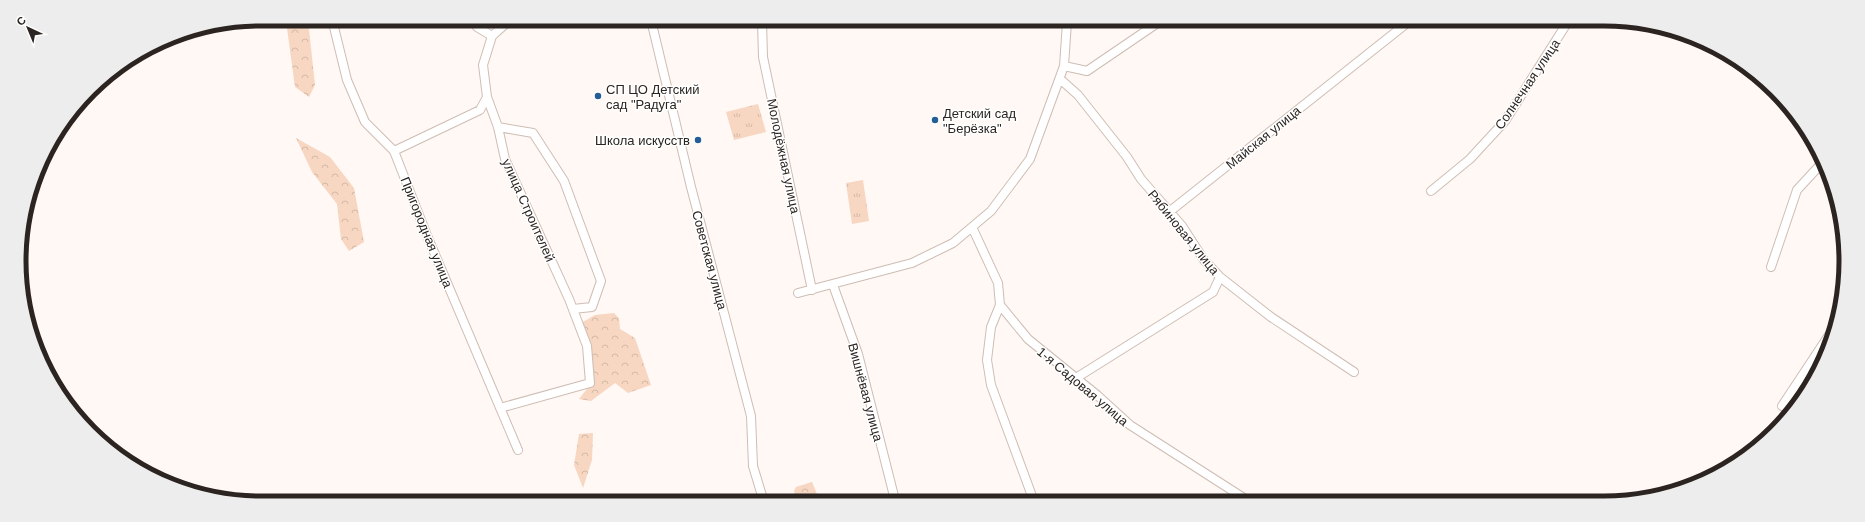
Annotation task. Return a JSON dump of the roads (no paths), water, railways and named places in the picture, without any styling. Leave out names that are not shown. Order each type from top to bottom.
[{"type":"street","name":"Пригородная улица","points":[[334,26],[347,80],[365,122],[394,151],[428,238],[518,450]]},
{"type":"street","points":[[476,26],[492,36],[503,26]]},
{"type":"street","name":"Советская улица","points":[[652,26],[691,187],[750,416],[753,466],[762,496]]},
{"type":"street","name":"Молодёжная улица","points":[[762,26],[763,57],[812,290]]},
{"type":"street","points":[[798,293],[912,263],[953,243],[991,211],[1030,159],[1064,66],[1067,26]]},
{"type":"street","points":[[1064,66],[1087,71],[1153,26]]},
{"type":"street","name":"Майская улица","points":[[1169,212],[1403,26]]},
{"type":"street","name":"Солнечная улица","points":[[1431,191],[1470,159],[1505,121],[1565,26]]},
{"type":"street","name":"улица Строителей","points":[[492,36],[483,65],[487,97],[498,127],[505,159],[573,309],[586,346],[590,383],[500,408]]},
{"type":"street","name":"Рябиновая улица","points":[[1060,79],[1078,94],[1127,157],[1141,179],[1182,226],[1204,260],[1220,277],[1271,317],[1354,372]]},
{"type":"street","points":[[394,151],[480,110],[487,97]]},
{"type":"street","points":[[498,127],[533,133],[564,181],[601,281],[592,307],[573,309]]},
{"type":"street","points":[[1771,267],[1796,190],[1819,166]]},
{"type":"street","points":[[972,228],[998,283],[1000,305],[991,327],[987,360],[990,378],[1032,496]]},
{"type":"street","points":[[1076,378],[1213,292],[1220,277]]},
{"type":"street","name":"Вишнёвая улица","points":[[833,285],[858,354],[894,496]]},
{"type":"street","name":"1-я Садовая улица","points":[[1000,305],[1028,339],[1130,425],[1241,496]]},
{"type":"street","points":[[1782,406],[1826,340]]},
{"type":"place","name":"СП ЦО Детский сад \"Радуга\"","points":[[598,96]]},
{"type":"place","name":"Детский сад \"Берёзка\"","points":[[935,120]]},
{"type":"place","name":"Школа искусств","points":[[698,140]]}]
